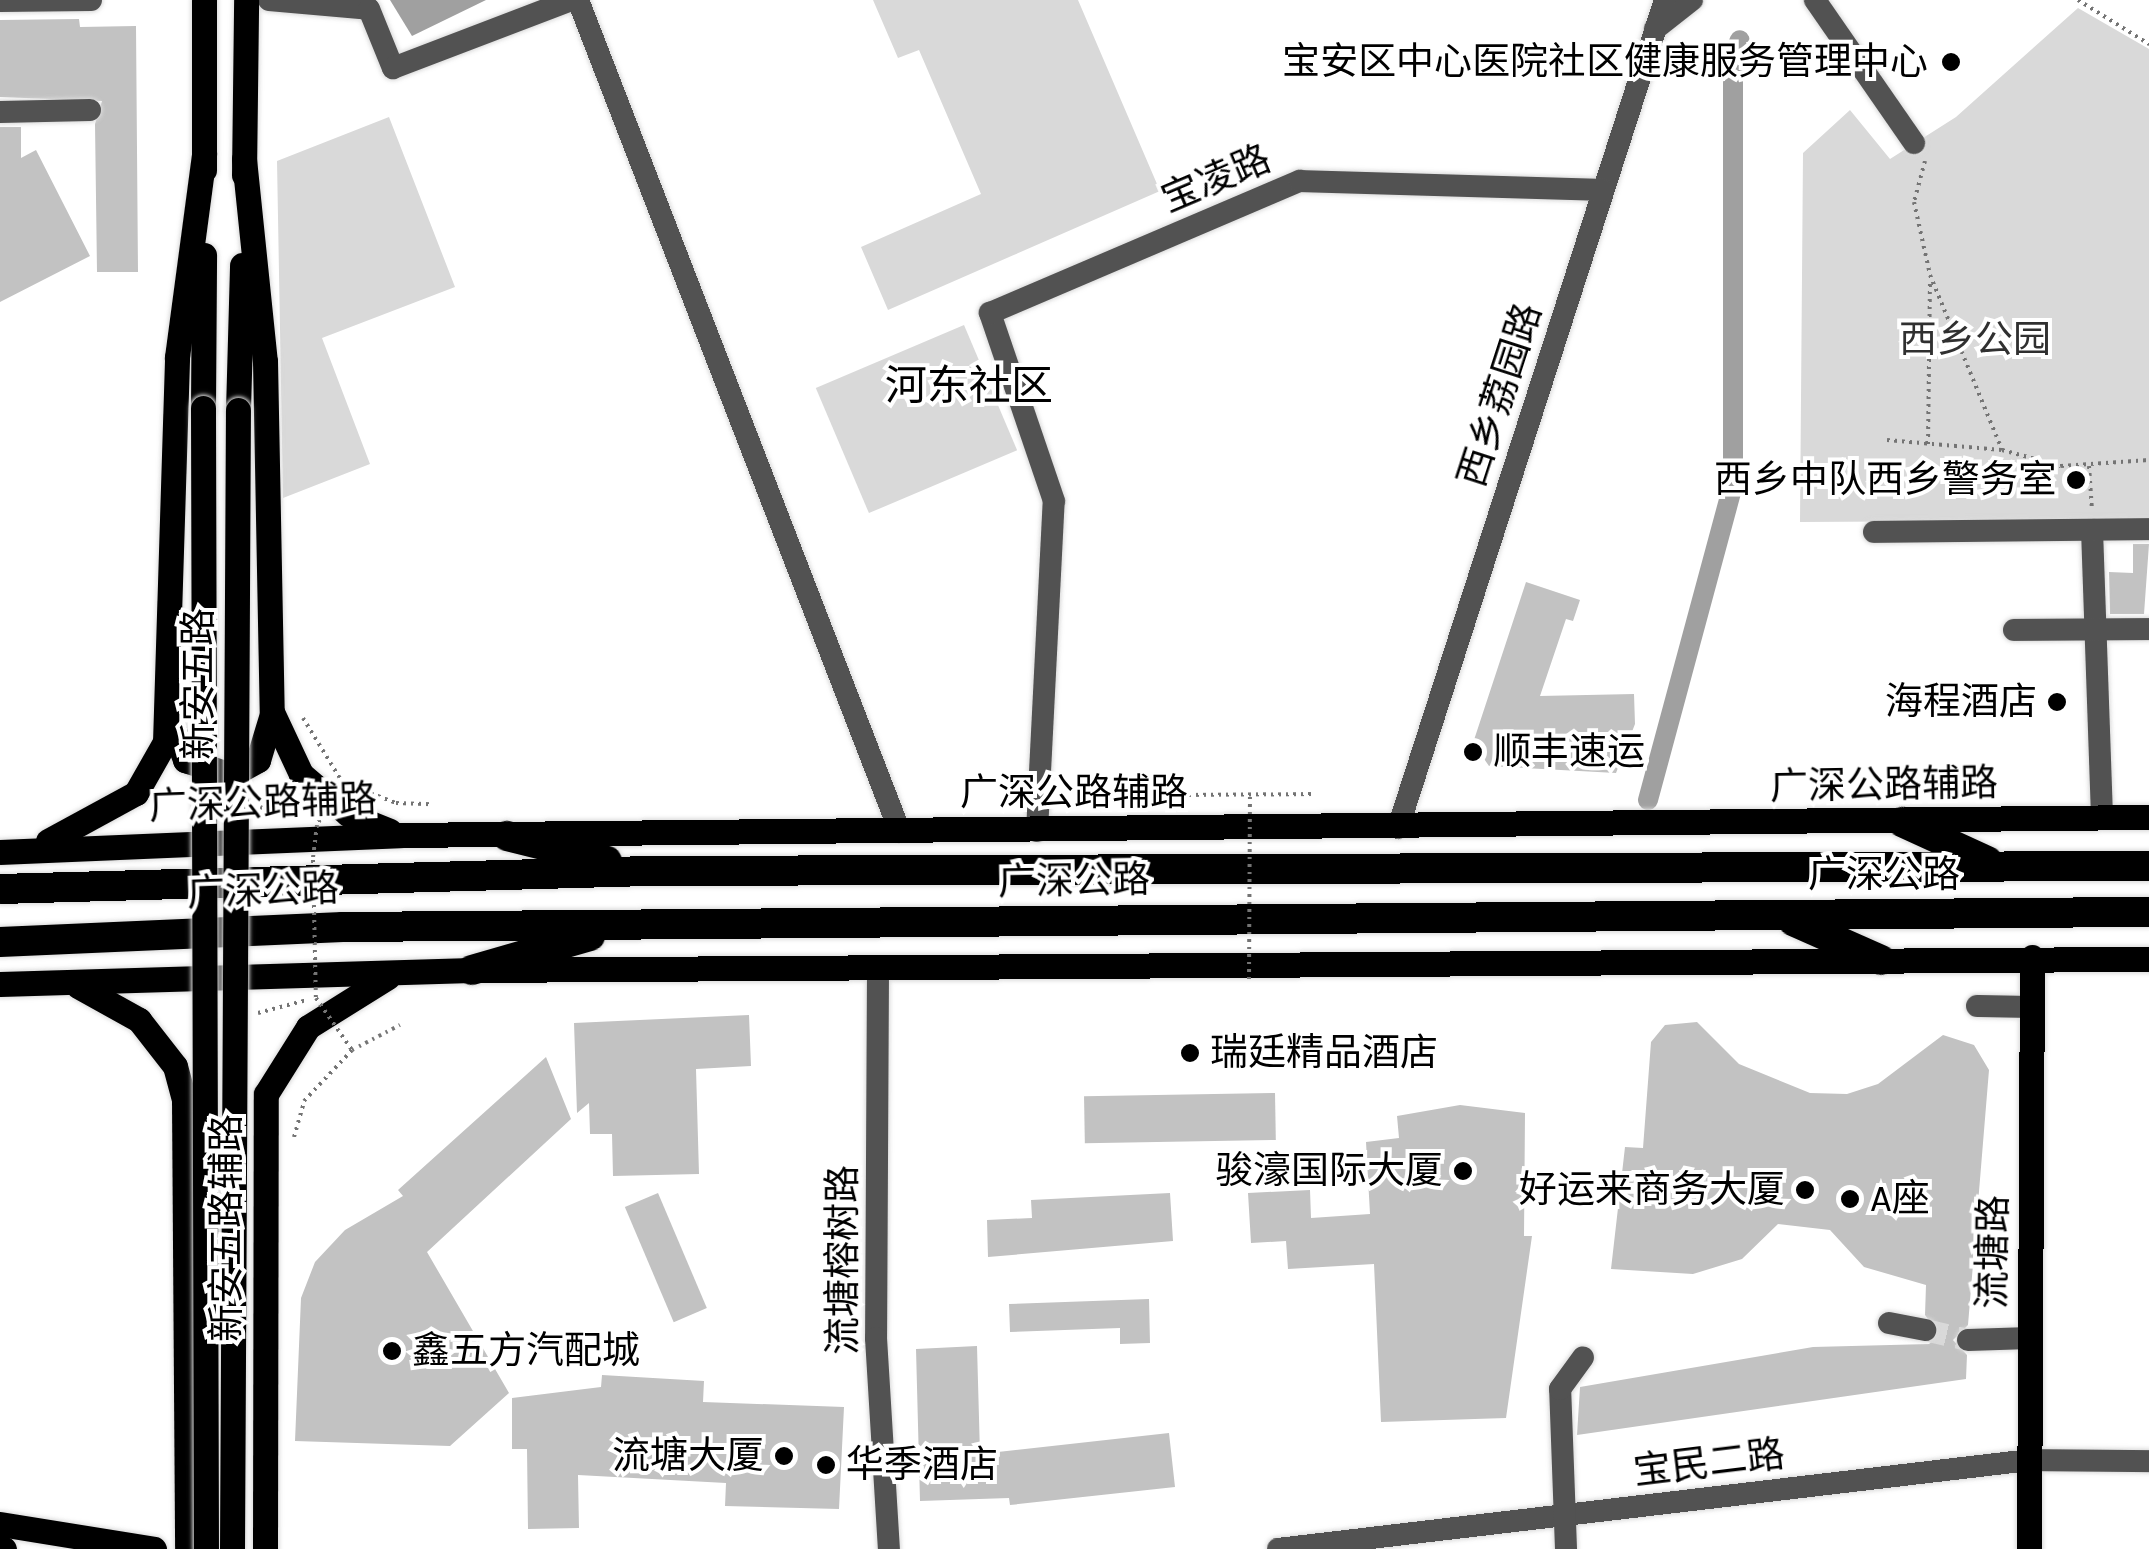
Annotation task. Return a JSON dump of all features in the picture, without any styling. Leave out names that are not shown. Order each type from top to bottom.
[{"type":"highway","points":[[1902,822],[1999,866]]},
{"type":"highway","points":[[507,836],[648,872]]},
{"type":"highway","name":"广深公路","points":[[0,889],[648,872],[2149,866]]},
{"type":"highway","name":"广深公路","points":[[0,942],[628,925],[2149,912]]},
{"type":"highway","points":[[1781,916],[1880,960]]},
{"type":"highway","points":[[472,970],[628,925]]},
{"type":"main road","name":"新安五路","points":[[204,0],[206,1549]]},
{"type":"main road","name":"新安五路","points":[[232,1549],[238,410],[246,0]]},
{"type":"main road","points":[[204,154],[177,357],[172,713],[184,760],[214,775],[258,760],[272,712],[265,361],[244,159]]},
{"type":"main road","points":[[272,712],[288,755],[313,785],[348,814],[399,835]]},
{"type":"main road","points":[[4,852],[72,834],[136,793],[154,771],[172,713]]},
{"type":"main road","name":"广深公路辅路","points":[[4,852],[399,835],[1398,828],[2149,817]]},
{"type":"main road","name":"流塘路","points":[[2028,1549],[2032,957]]},
{"type":"main road","points":[[0,984],[472,970],[2149,958]]},
{"type":"main road","name":"新安五路辅路","points":[[265,1549],[266,1094],[308,1027],[398,972]]},
{"type":"main road","name":"新安五路辅路","points":[[69,982],[140,1020],[175,1066],[184,1100],[186,1549]]},
{"type":"main road","points":[[0,1524],[154,1549]]},
{"type":"street","points":[[0,1],[90,0]]},
{"type":"street","points":[[269,0],[369,9],[393,68],[575,0],[900,832]]},
{"type":"street","name":"西乡荔园路","points":[[1398,828],[1665,0]]},
{"type":"street","points":[[1655,29],[1692,0]]},
{"type":"street","points":[[1815,0],[1914,144]]},
{"type":"street","points":[[0,112],[90,110]]},
{"type":"street","name":"宝凌路","points":[[1036,831],[1054,500],[990,313],[1300,181],[1603,190]]},
{"type":"street","points":[[1874,532],[2149,529]]},
{"type":"street","points":[[2092,530],[2102,818]]},
{"type":"street","points":[[2014,630],[2149,629]]},
{"type":"street","name":"流塘榕树路","points":[[878,970],[876,1338],[889,1549]]},
{"type":"street","points":[[1977,1006],[2033,1006]]},
{"type":"street","points":[[1889,1323],[1924,1330]]},
{"type":"street","points":[[1968,1340],[2030,1338]]},
{"type":"street","points":[[1566,1549],[1560,1389],[1584,1357]]},
{"type":"street","name":"宝民二路","points":[[1278,1549],[2030,1460],[2149,1461]]},
{"type":"path","points":[[2078,0],[2149,44]]},
{"type":"path","points":[[1914,144],[1928,164],[1914,202],[1930,275],[2002,450]]},
{"type":"path","points":[[1928,444],[1930,275]]},
{"type":"path","points":[[1888,440],[2002,450],[2089,466],[2149,460]]},
{"type":"path","points":[[2089,466],[2092,530]]},
{"type":"path","points":[[303,718],[342,780],[396,803],[432,804]]},
{"type":"path","points":[[342,780],[317,825],[316,998],[352,1050]]},
{"type":"path","points":[[1181,794],[1314,794]]},
{"type":"path","points":[[1248,979],[1250,794]]},
{"type":"path","points":[[251,805],[317,825]]},
{"type":"path","points":[[248,1016],[316,998]]},
{"type":"path","points":[[294,1137],[304,1101],[352,1050],[400,1026]]},
{"type":"green space","points":[[873,0],[1078,0],[1160,191],[888,310],[861,247],[981,194],[919,50],[898,58]]},
{"type":"green space","name":"西乡公园","points":[[2078,8],[2149,49],[2149,520],[1800,522],[1803,153],[1850,110],[1890,159],[1956,117]]},
{"type":"green space","points":[[389,117],[455,287],[322,338],[370,464],[283,498],[277,161]]},
{"type":"green space","points":[[964,325],[1017,450],[869,513],[816,388]]},
{"type":"shaded area","points":[[390,0],[486,0],[412,36]]},
{"type":"building","points":[[79,19],[80,27],[136,26],[138,272],[97,272],[95,124],[102,101],[0,97],[0,20]]},
{"type":"building","points":[[0,127],[21,127],[21,158],[36,150],[90,256],[0,302]]},
{"type":"building","points":[[2133,544],[2149,544],[2144,614],[2110,614],[2109,572],[2133,573]]},
{"type":"building","points":[[1526,582],[1580,600],[1573,621],[1566,619],[1540,696],[1634,694],[1635,724],[1616,773],[1489,766],[1473,743]]},
{"type":"building","points":[[749,1015],[751,1066],[696,1069],[699,1174],[613,1176],[612,1134],[590,1134],[589,1103],[577,1113],[574,1023]]},
{"type":"building","points":[[1697,1022],[1739,1064],[1810,1093],[1847,1094],[1878,1084],[1943,1035],[1974,1045],[1989,1070],[1968,1325],[1953,1340],[1967,1355],[1966,1379],[1577,1435],[1580,1387],[1813,1347],[1929,1344],[1939,1334],[1925,1315],[1926,1285],[1864,1267],[1830,1230],[1778,1224],[1742,1259],[1693,1274],[1611,1269],[1625,1147],[1643,1148],[1651,1042],[1665,1025]]},
{"type":"building","name":"鑫五方汽配城","points":[[546,1057],[571,1119],[427,1252],[509,1393],[450,1446],[295,1441],[301,1298],[315,1262],[345,1230],[403,1196],[398,1190]]},
{"type":"building","points":[[1275,1093],[1276,1140],[1085,1143],[1084,1096]]},
{"type":"building","points":[[1460,1105],[1525,1113],[1524,1236],[1532,1236],[1506,1418],[1381,1422],[1374,1264],[1288,1269],[1286,1241],[1251,1243],[1248,1193],[1310,1190],[1311,1218],[1370,1214],[1366,1142],[1399,1138],[1397,1116]]},
{"type":"building","points":[[658,1193],[707,1308],[674,1322],[625,1207]]},
{"type":"building","points":[[1170,1193],[1173,1241],[988,1257],[987,1220],[1032,1218],[1031,1200]]},
{"type":"building","points":[[1149,1299],[1150,1343],[1120,1344],[1120,1328],[1010,1332],[1009,1304]]},
{"type":"building","points":[[977,1346],[980,1454],[1169,1433],[1175,1487],[1010,1505],[1009,1498],[920,1501],[916,1349]]},
{"type":"building","points":[[602,1375],[704,1381],[703,1402],[844,1407],[839,1509],[725,1506],[726,1483],[578,1475],[579,1528],[528,1529],[527,1449],[512,1449],[512,1398],[601,1387]]},
{"type":"waterway","points":[[1648,800],[1733,485],[1733,57],[1740,40]]},
{"type":"tunnel","points":[[1925,1330],[1968,1340]]},
{"type":"place","name":"宝安区中心医院社区健康服务管理中心","points":[[1951,62]]},
{"type":"place","name":"西乡中队西乡警务室","points":[[2076,480]]},
{"type":"place","name":"海程酒店","points":[[2057,702]]},
{"type":"place","name":"顺丰速运","points":[[1473,752]]},
{"type":"place","name":"瑞廷精品酒店","points":[[1190,1053]]},
{"type":"place","name":"骏濠国际大厦","points":[[1463,1171]]},
{"type":"place","name":"好运来商务大厦","points":[[1805,1190]]},
{"type":"place","name":"A座","points":[[1850,1199]]},
{"type":"place","name":"鑫五方汽配城","points":[[392,1351]]},
{"type":"place","name":"流塘大厦","points":[[784,1456]]},
{"type":"place","name":"华季酒店","points":[[826,1465]]},
{"type":"district","name":"河东社区","points":[[969,386]]}]
